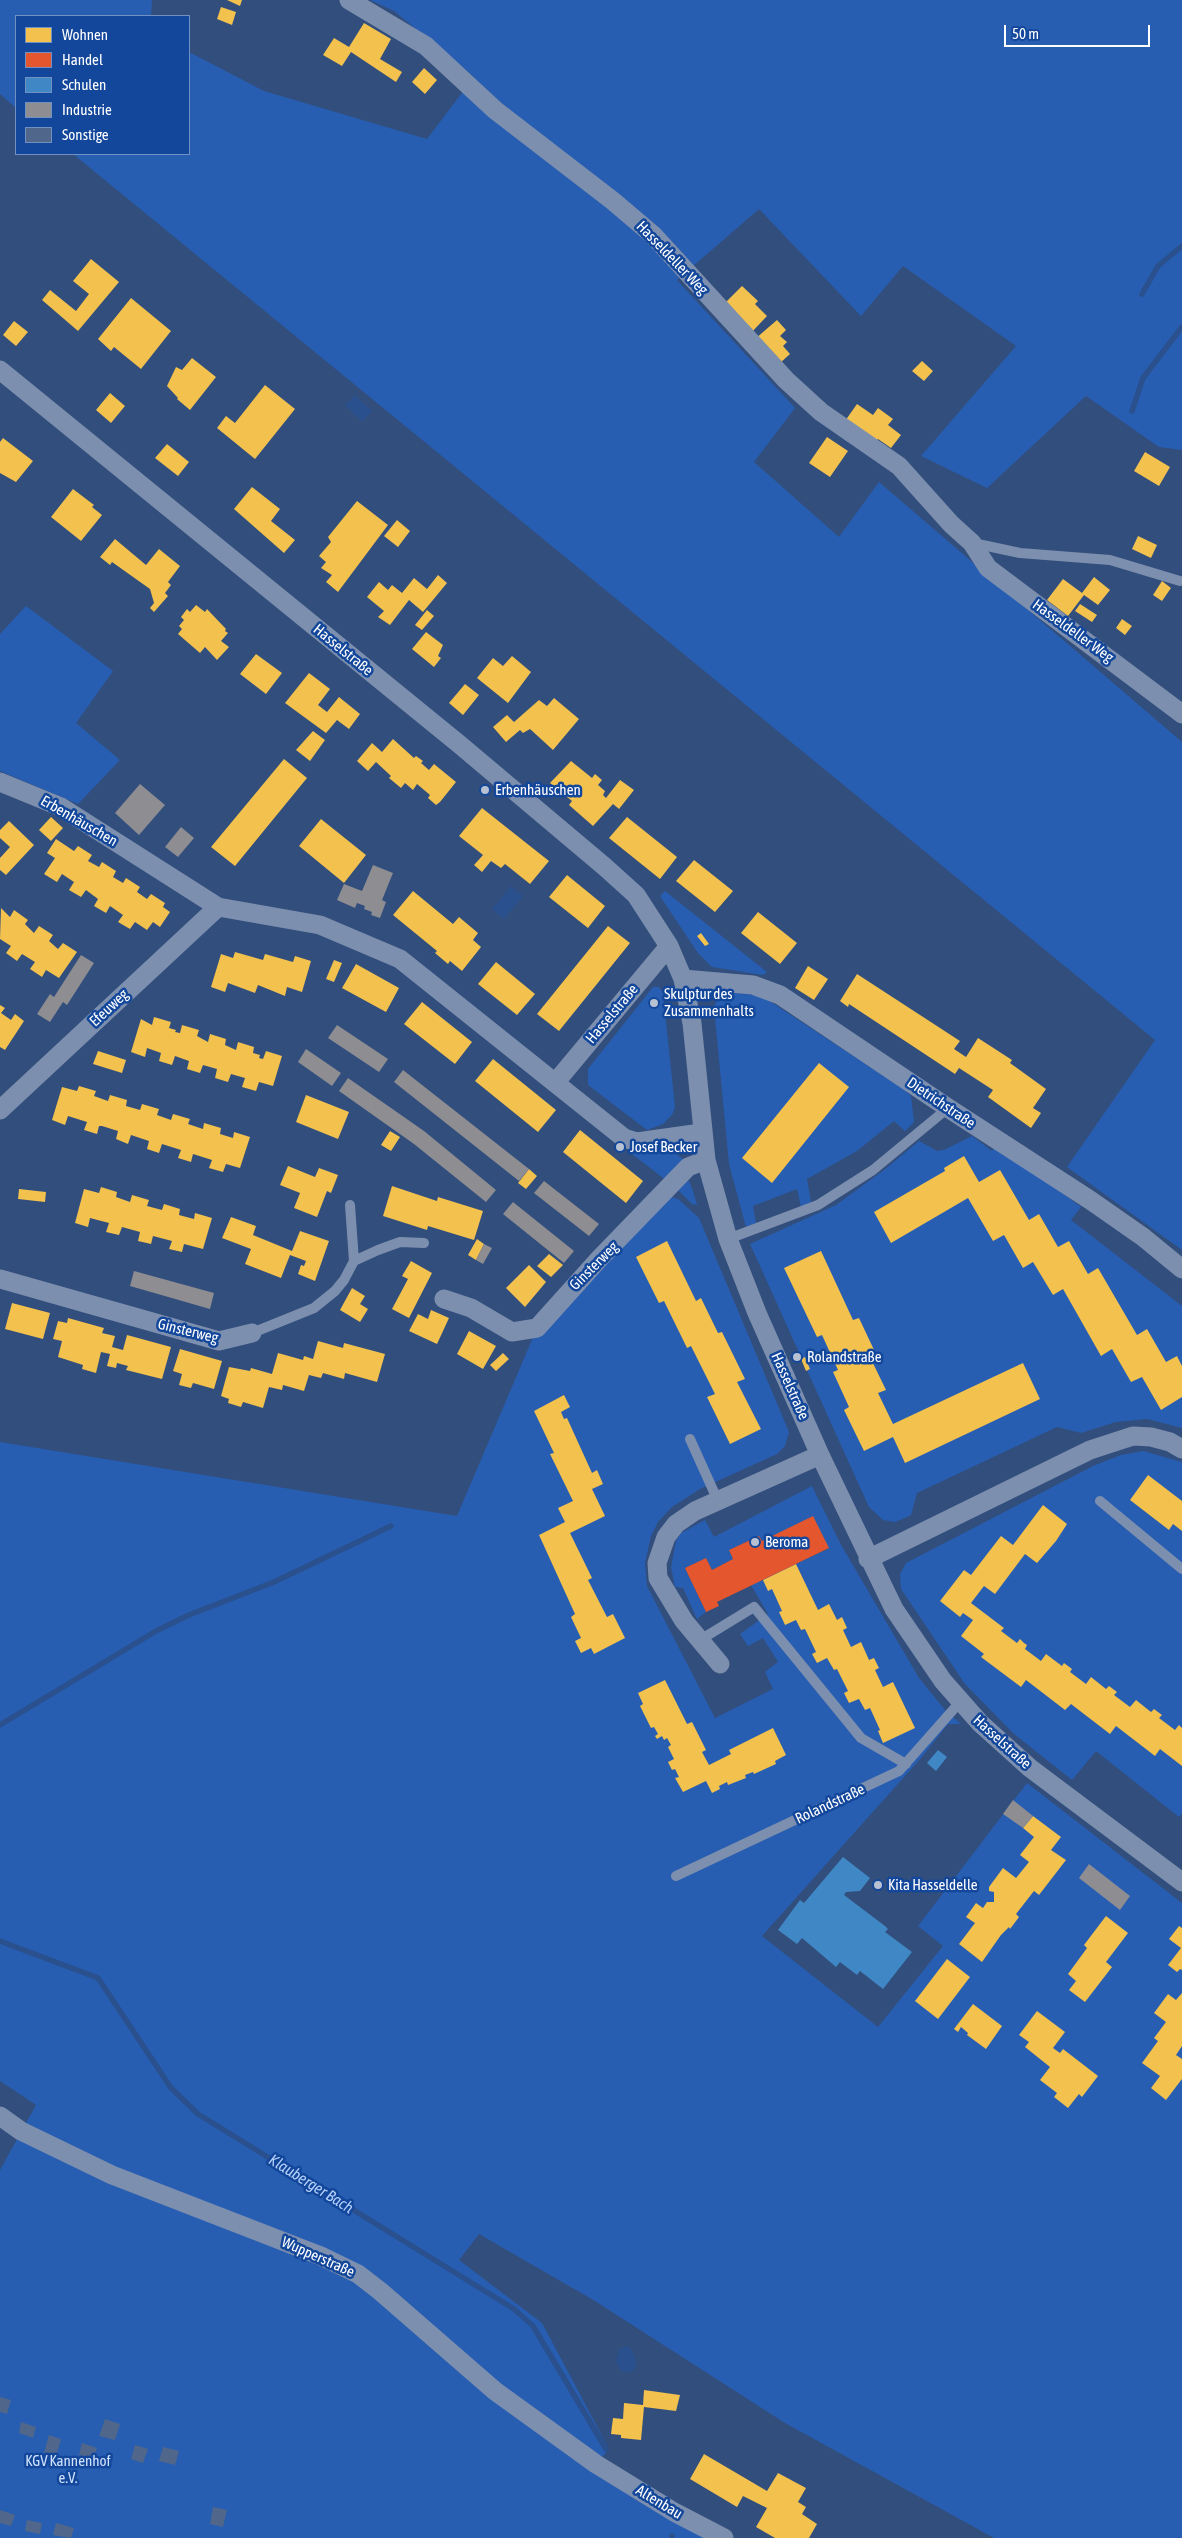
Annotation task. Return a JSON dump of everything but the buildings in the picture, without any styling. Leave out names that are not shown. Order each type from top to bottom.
[{"type":"street","name":"Hasseldeller Weg","points":[[349,0],[426,46],[495,110],[613,201],[653,235],[786,380],[821,412],[899,466],[951,524],[972,542],[988,568],[1182,714]]},
{"type":"street","name":"Hasselstraße","points":[[0,370],[459,744],[636,895],[669,946],[683,979],[692,1023],[701,1133],[706,1160],[728,1239],[757,1313],[820,1455],[868,1559],[905,1626],[926,1658],[960,1702],[1030,1768],[1182,1882]]},
{"type":"street","name":"Erbenhäuschen","points":[[0,782],[61,807],[218,907],[320,926],[400,959],[624,1138],[637,1142],[701,1133]]},
{"type":"street","name":"Efeuweg","points":[[0,1110],[218,907]]},
{"type":"street","name":"Hasselstraße","points":[[555,1082],[669,946]]},
{"type":"street","name":"Dietrichstraße","points":[[683,979],[753,985],[780,995],[948,1108],[1090,1200],[1143,1237],[1182,1269]]},
{"type":"street","name":"Ginsterweg","points":[[444,1299],[471,1308],[512,1332],[538,1328],[592,1265],[688,1167],[706,1160]]},
{"type":"street","name":"Ginsterweg","points":[[0,1279],[219,1341],[252,1333]]},
{"type":"street","points":[[868,1559],[1090,1450],[1133,1436],[1160,1440],[1182,1449]]},
{"type":"street","points":[[720,1664],[680,1616],[658,1578],[657,1563],[666,1537],[676,1524],[695,1511],[820,1455]]},
{"type":"street","name":"Wupperstraße","points":[[0,2116],[21,2131],[112,2175],[321,2256],[358,2274],[380,2290],[495,2392],[596,2464]]},
{"type":"street","name":"Altenbau","points":[[596,2464],[674,2512],[724,2538]]},
{"type":"lane","name":"Hasseldeller Weg","points":[[972,542],[1020,553],[1110,560],[1180,581]]},
{"type":"lane","points":[[728,1239],[818,1205],[873,1170],[948,1108]]},
{"type":"lane","points":[[350,1205],[354,1261],[400,1242],[424,1243]]},
{"type":"lane","name":"Ginsterweg","points":[[252,1333],[314,1308],[335,1291],[354,1261]]},
{"type":"lane","points":[[690,1439],[718,1501]]},
{"type":"lane","points":[[1100,1500],[1182,1569]]},
{"type":"lane","points":[[700,1640],[754,1608],[861,1738],[906,1764]]},
{"type":"lane","name":"Rolandstraße","points":[[676,1876],[900,1771],[960,1702]]},
{"type":"green space","points":[[0,0],[152,0],[151,15],[15,15],[15,107],[0,94]]},
{"type":"green space","points":[[370,0],[1182,0],[1182,450],[1159,447],[1086,396],[987,488],[921,456],[1016,346],[903,266],[861,316],[759,209],[677,280],[795,408],[754,462],[839,537],[879,482],[1182,742],[1182,1250],[1067,1167],[1155,1040],[74,155],[190,155],[190,53],[264,91],[427,139],[474,77],[394,11]]},
{"type":"green space","points":[[26,606],[113,671],[76,723],[120,760],[78,804],[0,771],[0,634]]},
{"type":"green space","points":[[665,891],[767,972],[763,975],[712,967],[698,953],[660,896]]},
{"type":"green space","points":[[653,987],[659,987],[663,993],[675,1107],[672,1115],[663,1124],[647,1130],[588,1085],[588,1069]]},
{"type":"green space","points":[[735,993],[755,995],[768,1000],[905,1090],[911,1096],[914,1122],[905,1131],[894,1121],[857,1151],[807,1179],[811,1202],[801,1207],[797,1189],[753,1206],[756,1223],[746,1227],[729,1164],[714,1007],[717,1000],[723,995]]},
{"type":"green space","points":[[972,1136],[992,1151],[997,1145],[1081,1207],[1071,1220],[1182,1306],[1182,1428],[1147,1419],[1116,1422],[1081,1433],[1057,1427],[917,1493],[911,1515],[895,1522],[883,1520],[869,1507],[750,1244],[836,1205],[884,1170],[919,1141],[937,1151],[944,1150]]},
{"type":"green space","points":[[638,1151],[673,1152],[686,1161],[667,1181],[632,1154]]},
{"type":"green space","points":[[689,1181],[697,1205],[692,1204],[677,1189],[684,1182]]},
{"type":"green space","name":"KGV Kannenhof e.V.","points":[[663,1195],[678,1199],[699,1218],[789,1432],[785,1446],[777,1454],[700,1489],[672,1507],[658,1522],[651,1536],[645,1563],[647,1586],[715,1718],[773,1689],[765,1672],[778,1662],[763,1638],[748,1646],[740,1634],[768,1614],[751,1585],[828,1549],[813,1517],[762,1541],[759,1536],[729,1550],[733,1559],[712,1570],[706,1558],[685,1568],[706,1612],[697,1619],[683,1588],[675,1587],[671,1567],[676,1541],[681,1533],[705,1520],[714,1537],[812,1486],[840,1543],[919,1678],[945,1710],[961,1724],[948,1724],[921,1758],[762,1936],[878,2027],[943,1946],[918,1926],[1027,1783],[1182,1903],[1182,2538],[994,2538],[785,2423],[595,2301],[479,2234],[459,2260],[542,2323],[609,2449],[596,2464],[724,2538],[0,2538],[0,2170],[36,2105],[0,2081],[0,1442],[457,1516],[537,1328]]},
{"type":"green space","points":[[1143,1451],[1182,1462],[1182,1813],[1179,1817],[1096,1751],[1072,1780],[1014,1734],[965,1684],[901,1589],[900,1574],[906,1563],[1093,1466],[1121,1455]]},
{"type":"shaded area","points":[[355,395],[372,411],[362,422],[345,405]]},
{"type":"shaded area","points":[[511,886],[523,896],[504,919],[492,909]]},
{"type":"shaded area","points":[[628,2346],[633,2351],[637,2364],[634,2370],[628,2373],[621,2371],[616,2363],[619,2349]]},
{"type":"waterway","points":[[1142,294],[1158,266],[1182,246]]},
{"type":"waterway","points":[[1132,411],[1143,378],[1182,327]]},
{"type":"waterway","points":[[0,1725],[156,1631],[189,1615],[274,1582],[391,1526]]},
{"type":"waterway","name":"Klauberger Bach","points":[[0,1941],[98,1978],[171,2088],[198,2114],[514,2309],[533,2326],[606,2449]]},
{"type":"place","name":"Erbenhäuschen","points":[[485,790]]},
{"type":"place","name":"Skulptur des Zusammenhalts","points":[[654,1003]]},
{"type":"place","name":"Josef Becker","points":[[620,1147]]},
{"type":"place","name":"Rolandstraße","points":[[797,1357]]},
{"type":"place","name":"Beroma","points":[[755,1542]]},
{"type":"place","name":"Kita Hasseldelle","points":[[878,1885]]}]
